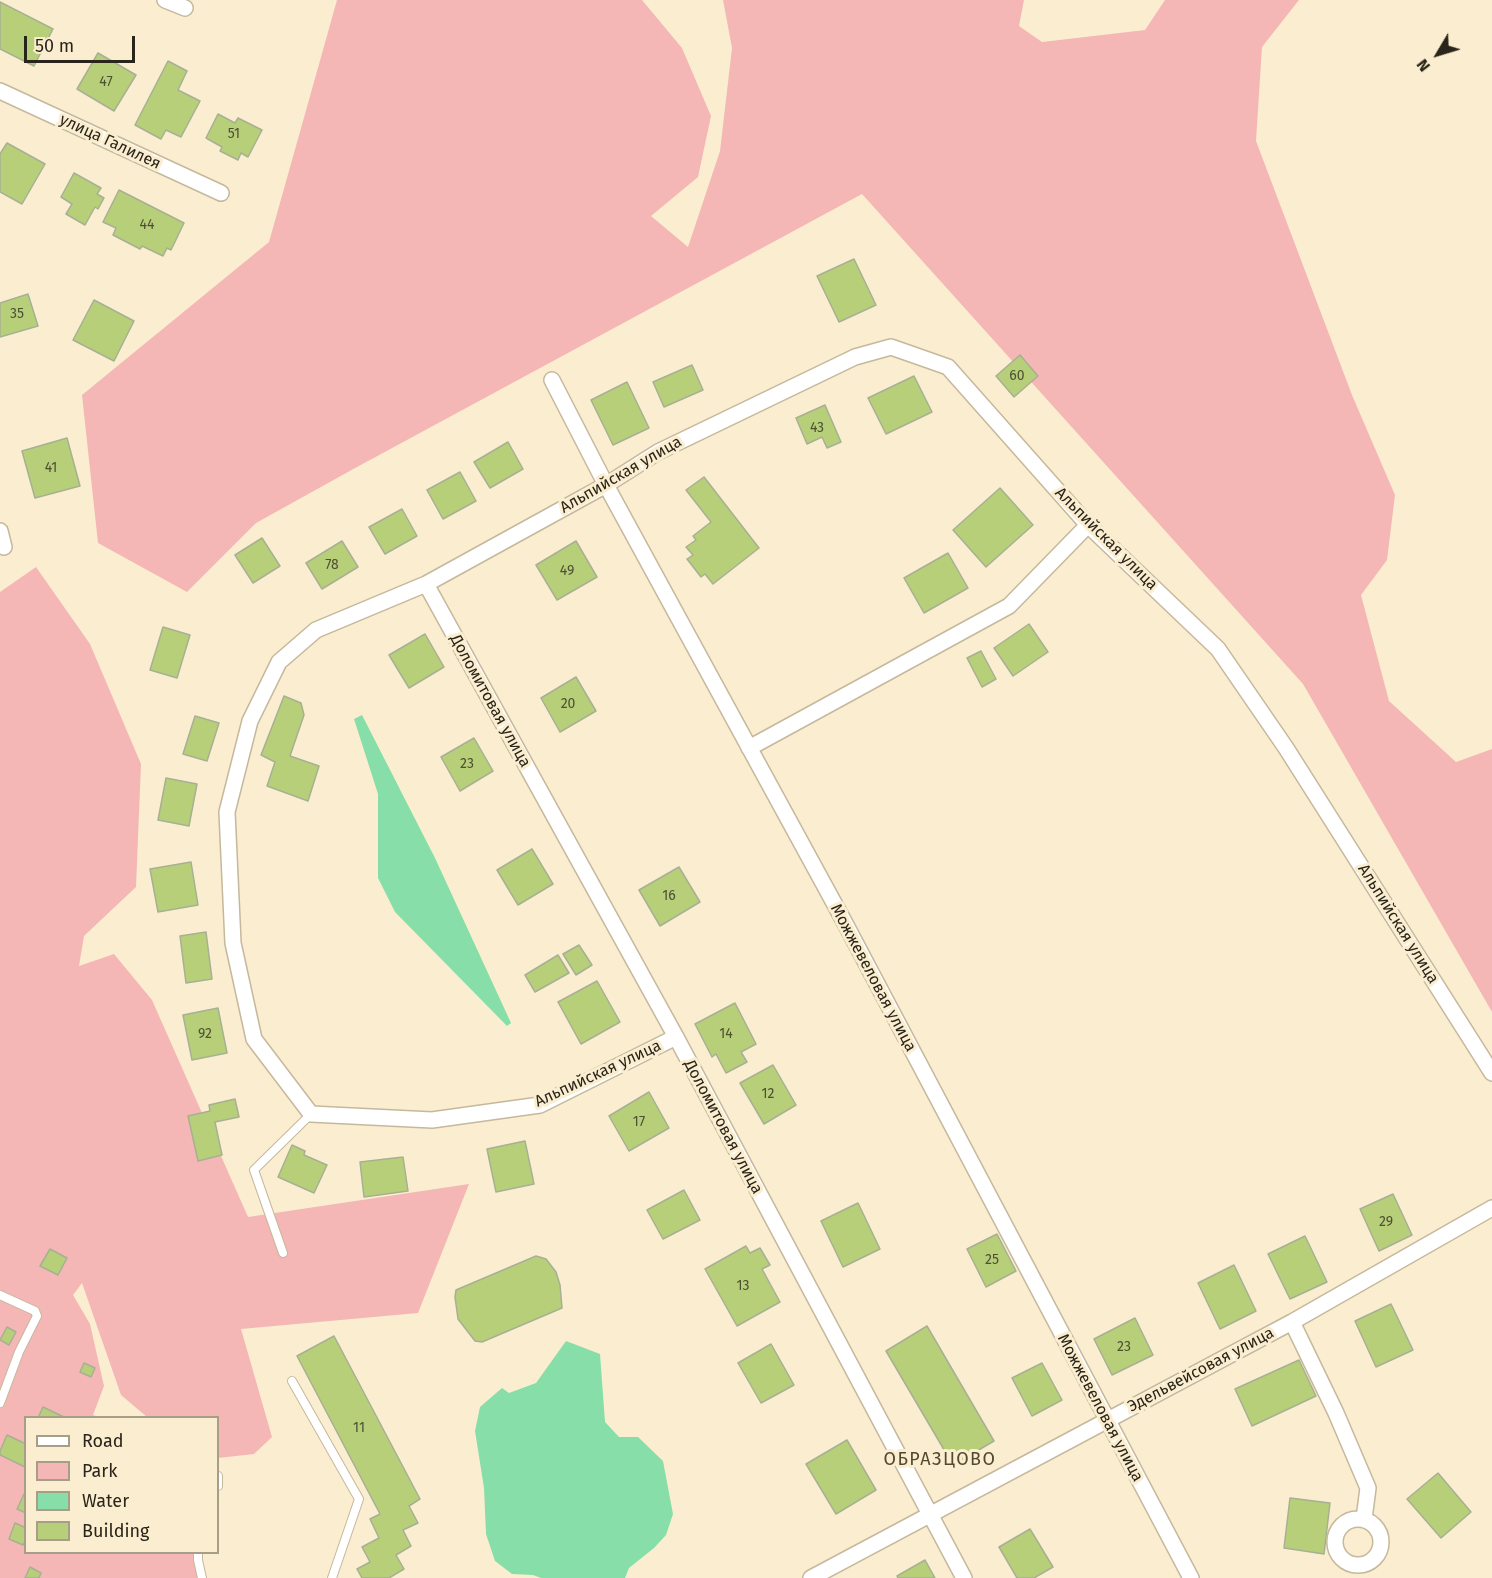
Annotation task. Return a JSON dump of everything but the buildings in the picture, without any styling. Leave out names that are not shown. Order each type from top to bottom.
[{"type":"street","points":[[165,0],[185,8]]},
{"type":"street","name":"улица Галилея","points":[[0,92],[221,193]]},
{"type":"street","name":"Альпийская улица","points":[[675,1037],[540,1105],[432,1120],[311,1114],[254,1039],[233,943],[227,812],[250,721],[279,662],[316,630],[426,584],[606,485],[658,452],[855,357],[891,347],[948,367],[1088,525],[1218,650],[1292,757],[1492,1073]]},
{"type":"street","name":"Можжевеловая улица","points":[[552,380],[606,485],[846,925],[1191,1578]]},
{"type":"street","points":[[749,748],[1009,606],[1088,525]]},
{"type":"street","points":[[0,531],[4,547]]},
{"type":"street","name":"Доломитовая улица","points":[[426,584],[675,1037],[964,1578]]},
{"type":"street","name":"Эдельвейсовая улица","points":[[811,1578],[1292,1322],[1492,1208]]},
{"type":"street","points":[[1292,1322],[1336,1413],[1368,1488],[1365,1519]]},
{"type":"lane","points":[[283,1252],[254,1170],[311,1114]]},
{"type":"lane","points":[[0,1294],[35,1311],[37,1316],[0,1403]]},
{"type":"lane","points":[[292,1381],[359,1499],[332,1578]]},
{"type":"lane","points":[[198,1554],[202,1578]]},
{"type":"green space","points":[[337,0],[642,0],[682,48],[711,116],[698,177],[651,216],[688,247],[720,151],[732,48],[723,0],[1024,0],[1019,26],[1042,42],[1145,30],[1165,0],[1299,0],[1262,47],[1256,141],[1352,395],[1395,495],[1387,560],[1361,595],[1389,701],[1456,762],[1492,749],[1492,1012],[1303,684],[862,194],[256,523],[187,592],[98,543],[82,395],[269,242]]},
{"type":"green space","points":[[36,567],[90,644],[141,764],[136,887],[84,936],[79,966],[114,954],[152,1000],[248,1217],[469,1184],[418,1313],[241,1329],[272,1437],[254,1454],[219,1458],[219,1416],[146,1416],[121,1395],[82,1283],[73,1295],[90,1324],[104,1386],[93,1415],[96,1416],[24,1416],[24,1554],[203,1554],[198,1578],[0,1578],[0,592]]},
{"type":"water","points":[[362,715],[435,858],[511,1023],[507,1026],[395,912],[378,878],[378,794],[354,719]]},
{"type":"water","points":[[566,1341],[600,1354],[605,1422],[619,1437],[638,1437],[663,1461],[673,1514],[666,1535],[629,1568],[625,1578],[541,1578],[533,1575],[512,1574],[495,1561],[486,1534],[484,1488],[475,1431],[480,1407],[502,1388],[509,1393],[536,1383]]},
{"type":"district","name":"ОБРАЗЦОВО","points":[[940,1460]]}]
